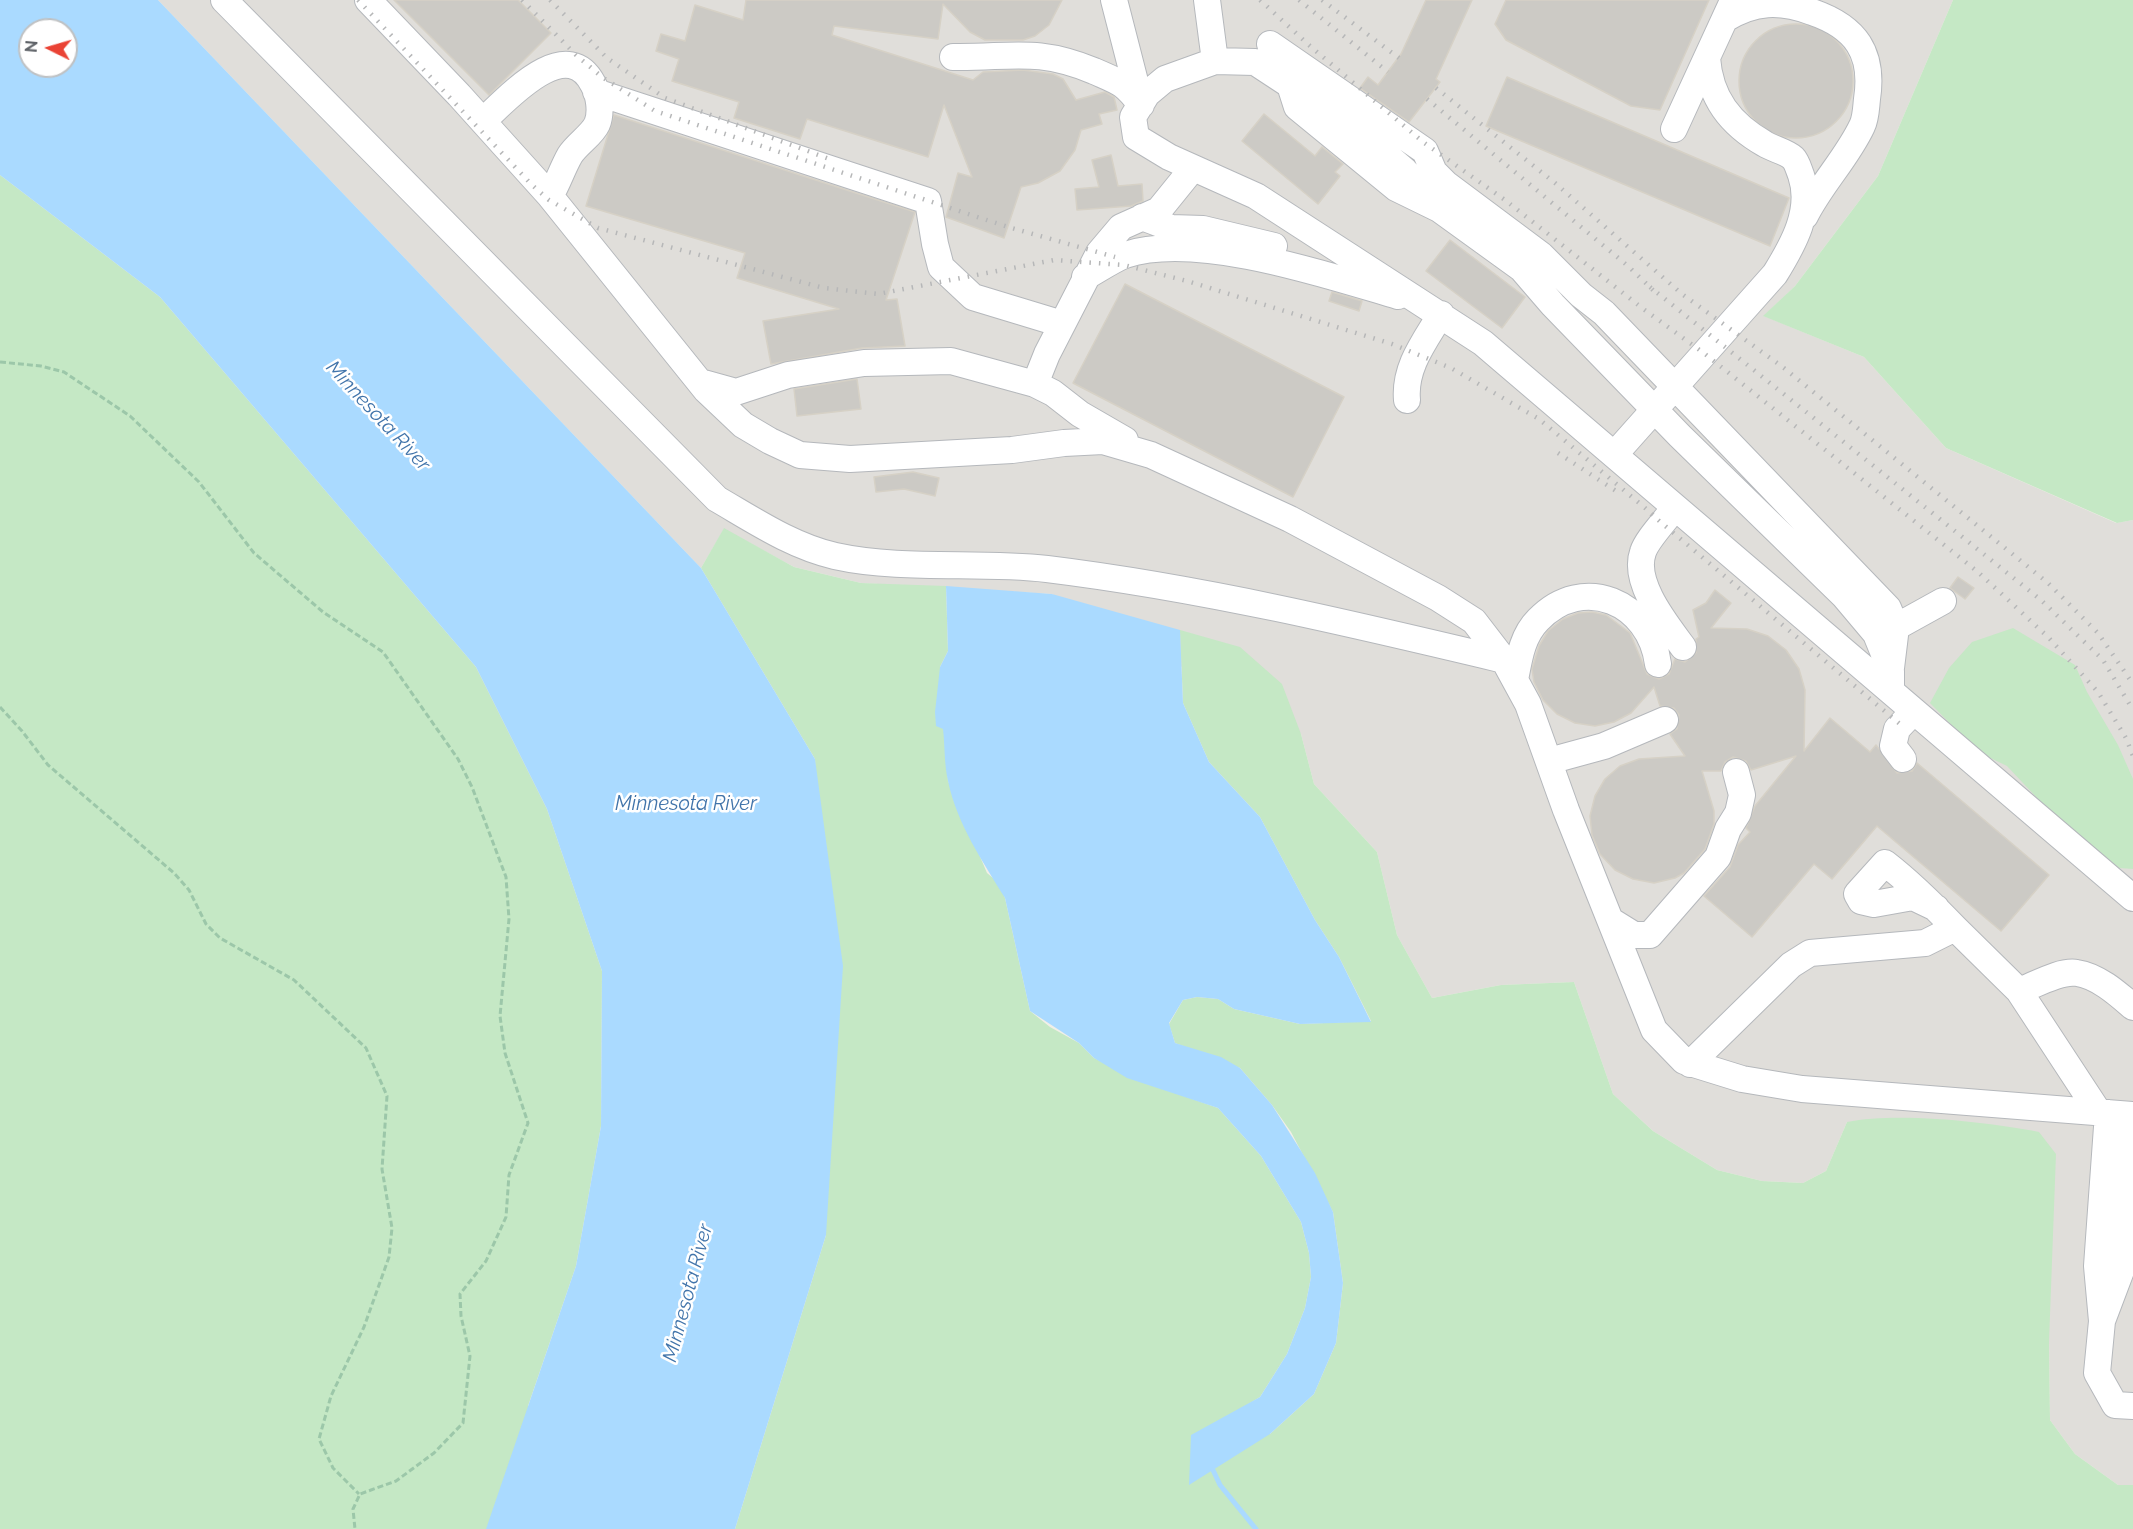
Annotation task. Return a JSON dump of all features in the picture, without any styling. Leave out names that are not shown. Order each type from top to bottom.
[{"type":"lane","points":[[224,0],[717,499],[780,536],[835,556],[910,563],[1046,569],[1281,608],[1510,670]]},
{"type":"lane","points":[[368,0],[550,196],[698,382],[743,425],[800,455],[850,459],[1012,450],[1064,442],[1103,441],[1151,455]]},
{"type":"lane","points":[[1114,0],[1141,105]]},
{"type":"lane","points":[[1207,0],[1215,61]]},
{"type":"lane","points":[[1614,455],[1775,274],[1815,196],[1846,154],[1864,124],[1869,86],[1867,63],[1860,42],[1841,26],[1790,2],[1774,2],[1729,10],[1674,129]]},
{"type":"lane","points":[[1270,44],[1425,151],[1434,172],[1446,184],[1541,255],[1604,313],[1888,608],[1896,627],[1891,683]]},
{"type":"lane","points":[[953,57],[1017,54],[1067,60],[1127,86],[1141,105]]},
{"type":"lane","points":[[1707,58],[1709,78],[1716,100],[1735,123],[1744,132],[1793,158],[1803,181],[1805,198],[1799,228]]},
{"type":"lane","points":[[1891,683],[1876,634],[1844,596],[1655,409],[1553,305],[1522,269],[1439,209],[1396,188],[1297,107],[1290,85],[1255,62],[1215,61],[1166,79],[1147,94],[1133,117],[1136,137],[1193,168],[1256,196],[1483,343],[1675,507],[1891,683],[1914,711],[2133,898]]},
{"type":"lane","points":[[483,122],[524,84],[549,67],[567,64],[584,72],[593,83],[599,102],[597,124],[571,154],[550,196]]},
{"type":"lane","points":[[596,92],[928,201],[934,244],[941,267],[974,297],[1062,324]]},
{"type":"lane","points":[[1035,384],[1062,324],[1099,253],[1120,227],[1159,210],[1193,168]]},
{"type":"lane","points":[[1142,217],[1171,228],[1203,229],[1277,246],[1425,304]]},
{"type":"lane","points":[[1085,277],[1128,254],[1186,249],[1247,256],[1296,266],[1425,304]]},
{"type":"lane","points":[[1407,400],[1406,389],[1416,353],[1425,304]]},
{"type":"lane","points":[[698,382],[736,392],[788,375],[864,363],[921,360],[951,361],[1035,384],[1053,393],[1080,414],[1151,455],[1290,519],[1438,598],[1474,621],[1510,670],[1528,704],[1654,1030],[1684,1061],[1742,1079],[1802,1089],[2113,1114]]},
{"type":"lane","points":[[736,392],[731,399],[731,408],[743,425]]},
{"type":"lane","points":[[1675,507],[1643,552],[1642,571],[1652,604],[1683,648]]},
{"type":"lane","points":[[1510,670],[1537,620],[1566,602],[1581,597],[1617,603],[1631,610],[1651,634],[1658,664]]},
{"type":"lane","points":[[1896,627],[1943,601]]},
{"type":"lane","points":[[1903,759],[1893,746],[1897,729],[1914,711]]},
{"type":"lane","points":[[1549,761],[1604,746],[1665,720]]},
{"type":"lane","points":[[1613,922],[1634,936],[1650,935],[1718,857],[1728,829],[1738,813],[1742,795],[1736,772]]},
{"type":"lane","points":[[1936,908],[2019,991],[2113,1114],[2097,1266],[2102,1321],[2097,1373],[2115,1405],[2133,1406]]},
{"type":"lane","points":[[1690,1064],[1791,964],[1810,953],[1925,943],[1954,928]]},
{"type":"lane","points":[[2019,991],[2057,976],[2076,972],[2110,988],[2133,1007]]},
{"type":"path","points":[[0,362],[41,366],[64,372],[130,416],[199,482],[254,554],[323,612],[383,652],[458,759],[472,788],[506,877],[509,919],[500,1016],[505,1053],[528,1123],[510,1175],[506,1216],[486,1261],[460,1294],[461,1316],[470,1356],[463,1423],[434,1453],[396,1481],[360,1494],[353,1509],[355,1529]]},
{"type":"path","points":[[0,708],[22,731],[48,765],[174,873],[189,890],[206,924],[220,938],[294,980],[366,1048],[387,1096],[382,1169],[392,1228],[388,1257],[364,1327],[332,1396],[319,1439],[333,1468],[360,1494]]},
{"type":"shaded area","points":[[158,0],[1953,0],[1878,176],[1795,286],[1764,316],[1864,357],[1946,448],[2116,523],[2133,520],[2133,1485],[2118,1485],[2075,1454],[2050,1420],[2049,1342],[1847,1122],[1826,1171],[1803,1183],[1762,1181],[1717,1170],[1653,1131],[1613,1094],[1574,982],[1501,985],[1432,998],[1397,935],[1377,852],[1314,784],[1301,734],[1052,594],[861,583],[794,567],[724,529],[701,568]]},
{"type":"green space","points":[[1953,0],[2133,0],[2133,520],[2117,523],[1946,448],[1864,357],[1763,316],[1795,286],[1878,176]]},
{"type":"green space","points":[[0,175],[160,297],[476,667],[547,809],[602,971],[601,1126],[576,1266],[528,1406],[527,1529],[0,1529]]},
{"type":"green space","points":[[724,528],[794,567],[861,583],[946,586],[948,651],[940,667],[948,781],[987,873],[999,883],[1005,898],[1030,1011],[1050,1027],[1079,1043],[1094,1058],[1150,1084],[1218,1108],[1261,1156],[1301,1222],[1309,1253],[1311,1277],[1305,1308],[1287,1354],[1260,1397],[1237,1411],[1270,1434],[1314,1394],[1336,1343],[1343,1283],[1333,1212],[1291,1132],[1272,1105],[1240,1068],[1175,1043],[1169,1024],[1183,1000],[1197,997],[1218,999],[1234,1009],[1300,1024],[1371,1021],[1339,957],[1315,920],[1260,817],[1209,762],[1183,703],[1180,630],[1240,647],[1282,684],[1301,734],[1314,784],[1377,852],[1397,935],[1432,998],[1501,985],[1574,982],[1613,1094],[1653,1131],[1717,1170],[1762,1181],[1803,1183],[1826,1171],[1847,1122],[1868,1119],[1917,1118],[1994,1125],[2039,1132],[2056,1154],[2049,1342],[2050,1420],[2075,1454],[2118,1485],[2133,1485],[2133,1529],[735,1529],[826,1235],[815,759],[701,568]]},
{"type":"green space","points":[[2013,628],[2075,665],[2087,692],[2118,745],[2133,779],[2133,869],[2119,868],[2054,816],[2007,766],[1978,752],[1930,703],[1949,668],[1972,642]]},
{"type":"water","name":"Minnesota River","points":[[0,0],[158,0],[701,568],[815,759],[843,966],[826,1235],[735,1529],[486,1529],[576,1266],[601,1126],[602,971],[547,809],[476,667],[160,297],[0,175]]},
{"type":"water","points":[[946,586],[1052,594],[1180,630],[1183,703],[1209,762],[1260,817],[1315,920],[1339,957],[1371,1022],[1300,1024],[1234,1009],[1218,999],[1197,997],[1183,1000],[1169,1023],[1175,1043],[1221,1057],[1240,1068],[1272,1105],[1315,1173],[1333,1212],[1343,1283],[1336,1343],[1314,1394],[1270,1434],[1189,1485],[1191,1435],[1260,1397],[1287,1354],[1305,1308],[1311,1277],[1309,1253],[1301,1222],[1261,1156],[1218,1108],[1127,1078],[1094,1058],[1079,1043],[1030,1011],[1005,898],[964,827],[952,797],[947,775],[943,729],[936,726],[935,712],[940,667],[948,651]]},
{"type":"building","points":[[394,0],[518,0],[551,33],[489,95]]},
{"type":"building","points":[[746,0],[1062,0],[1049,25],[1035,36],[1023,40],[985,40],[970,32],[943,4],[938,39],[834,26],[832,35],[973,80],[983,72],[1023,70],[1053,74],[1063,79],[1076,100],[1105,92],[1114,97],[1117,110],[1099,114],[1102,124],[1081,130],[1075,150],[1060,171],[1038,183],[1021,187],[1004,238],[946,217],[958,173],[972,177],[944,105],[928,157],[807,119],[800,139],[734,118],[739,102],[672,81],[679,59],[656,51],[661,34],[685,41],[695,5],[743,20]]},
{"type":"building","points":[[1426,0],[1472,0],[1436,79],[1440,82],[1409,122],[1360,88],[1368,77],[1378,85],[1401,54]]},
{"type":"building","points":[[1506,0],[1709,0],[1660,110],[1631,106],[1506,40],[1495,24]]},
{"type":"building","points":[[1796,24],[1818,28],[1828,33],[1844,49],[1849,59],[1853,81],[1849,103],[1844,113],[1828,129],[1818,134],[1796,138],[1774,134],[1764,129],[1748,113],[1743,103],[1739,81],[1743,59],[1748,49],[1764,33],[1774,28]]},
{"type":"building","points":[[1507,77],[1789,198],[1770,246],[1486,126]]},
{"type":"building","points":[[1264,114],[1315,156],[1322,147],[1343,164],[1335,172],[1340,176],[1318,204],[1242,141]]},
{"type":"building","points":[[614,115],[915,212],[886,300],[897,299],[905,346],[862,348],[771,364],[763,321],[839,309],[737,278],[745,253],[586,206]]},
{"type":"building","points":[[1111,155],[1118,186],[1142,184],[1143,201],[1131,206],[1077,210],[1075,189],[1099,187],[1092,160]]},
{"type":"building","points":[[1450,240],[1525,297],[1502,328],[1426,271]]},
{"type":"building","points":[[1125,284],[1344,397],[1293,497],[1073,383]]},
{"type":"building","points":[[1332,292],[1362,301],[1359,311],[1329,301]]},
{"type":"building","points":[[857,379],[861,409],[797,416],[794,389]]},
{"type":"building","points":[[913,472],[939,478],[935,496],[904,489],[876,492],[874,477]]},
{"type":"building","points":[[1958,577],[1974,588],[1965,599],[1950,588]]},
{"type":"building","points":[[1715,590],[1731,603],[1711,628],[1747,629],[1768,636],[1786,650],[1799,669],[1805,690],[1804,751],[1830,718],[1870,752],[1876,745],[1897,773],[1912,771],[1917,763],[2049,875],[2001,931],[1877,826],[1832,879],[1814,864],[1752,937],[1704,896],[1730,867],[1738,845],[1750,832],[1746,828],[1755,806],[1796,756],[1751,770],[1746,761],[1733,757],[1725,762],[1721,771],[1702,771],[1714,811],[1714,824],[1705,849],[1684,873],[1675,878],[1654,883],[1633,879],[1615,870],[1600,854],[1592,835],[1590,816],[1595,796],[1605,779],[1620,766],[1639,759],[1685,756],[1670,734],[1677,729],[1679,715],[1674,708],[1660,706],[1654,687],[1631,713],[1614,722],[1595,726],[1575,723],[1557,714],[1543,700],[1534,682],[1532,669],[1539,646],[1548,631],[1563,619],[1578,613],[1592,612],[1606,615],[1630,633],[1647,674],[1659,679],[1669,674],[1675,659],[1685,662],[1696,653],[1696,639],[1699,637],[1693,610],[1706,603]]},
{"type":"waterway","points":[[1213,1470],[1220,1485],[1256,1529]]},
{"type":"railway","points":[[358,0],[532,185],[549,200],[598,228],[824,288],[878,294],[1054,260],[1124,265],[1187,281],[1392,344],[1451,368],[1539,419],[1657,518]]},
{"type":"railway","points":[[522,0],[576,55],[602,77],[655,111],[1008,227],[1115,257]]},
{"type":"railway","points":[[550,0],[607,58],[665,98],[832,160]]},
{"type":"railway","points":[[1260,0],[1310,46],[1423,142],[1505,200],[1642,308],[1705,354],[1978,572],[2048,637],[2098,692],[2126,738],[2133,756]]},
{"type":"railway","points":[[1299,0],[1388,72]]},
{"type":"railway","points":[[1322,0],[1399,58]]},
{"type":"railway","points":[[1436,88],[1555,183],[1682,294],[1784,368],[2048,583],[2098,633],[2133,684]]},
{"type":"railway","points":[[1427,99],[1628,266],[1656,293]]},
{"type":"railway","points":[[1650,287],[2041,600],[2103,660],[2133,710]]},
{"type":"railway","points":[[1558,453],[1616,491]]},
{"type":"railway","points":[[1651,514],[1901,725]]}]
